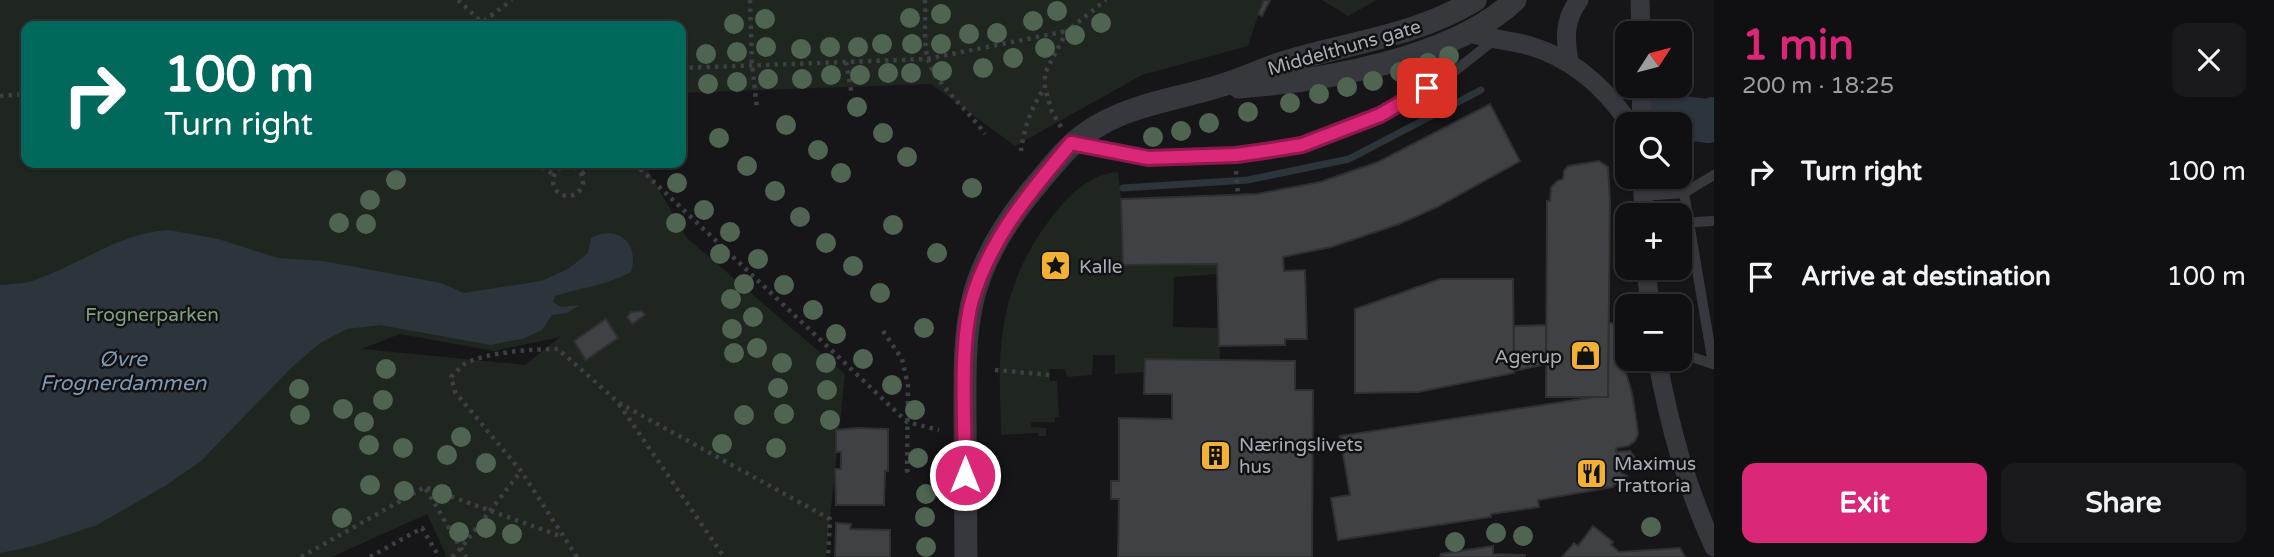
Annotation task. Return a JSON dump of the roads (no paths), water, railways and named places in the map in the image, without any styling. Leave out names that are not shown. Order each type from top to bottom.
[{"type":"street","name":"Middelthuns gate","points":[[966,557],[965,385],[972,302],[986,261],[1006,225],[1027,195],[1071,143],[1100,124],[1129,110],[1161,99],[1210,89],[1281,64],[1406,32],[1452,14],[1475,0]]},
{"type":"street","name":"Middelthuns gate","points":[[1210,89],[1289,84],[1425,52],[1469,33],[1515,0]]},
{"type":"street","points":[[1569,62],[1565,38],[1567,21],[1579,0]]},
{"type":"street","points":[[1640,0],[1641,21]]},
{"type":"street","points":[[1469,33],[1524,44],[1569,62],[1590,77],[1622,112]]},
{"type":"street","points":[[1659,371],[1681,463],[1694,504],[1714,547]]},
{"type":"lane","points":[[1071,143],[1148,158],[1236,155],[1302,145],[1380,115],[1451,74],[1494,40]]},
{"type":"lane","points":[[1643,196],[1684,193],[1714,175]]},
{"type":"lane","points":[[1684,193],[1684,203]]},
{"type":"lane","points":[[1692,222],[1712,220]]},
{"type":"lane","points":[[1692,262],[1713,364],[1692,357]]},
{"type":"water","name":"Øvre Frognerdammen","points":[[169,230],[218,239],[278,258],[323,261],[441,283],[464,293],[541,281],[568,269],[588,253],[591,238],[601,234],[609,233],[624,239],[632,252],[633,262],[631,272],[622,276],[555,296],[553,302],[561,307],[580,305],[567,313],[552,315],[542,330],[525,338],[491,345],[380,325],[347,329],[320,343],[291,368],[201,461],[165,486],[97,525],[34,546],[0,553],[0,285],[32,281],[116,243],[151,232]]},
{"type":"waterway","points":[[1123,188],[1248,180],[1349,159],[1481,90]]},
{"type":"waterway","points":[[1692,119],[1714,119]]},
{"type":"place","name":"Kalle","points":[[1056,266]]},
{"type":"place","name":"Agerup","points":[[1585,356]]},
{"type":"place","name":"Næringslivets hus","points":[[1216,455]]},
{"type":"place","name":"Maximus Trattoria","points":[[1591,474]]},
{"type":"park label","name":"Frognerparken","points":[[152,314]]}]
